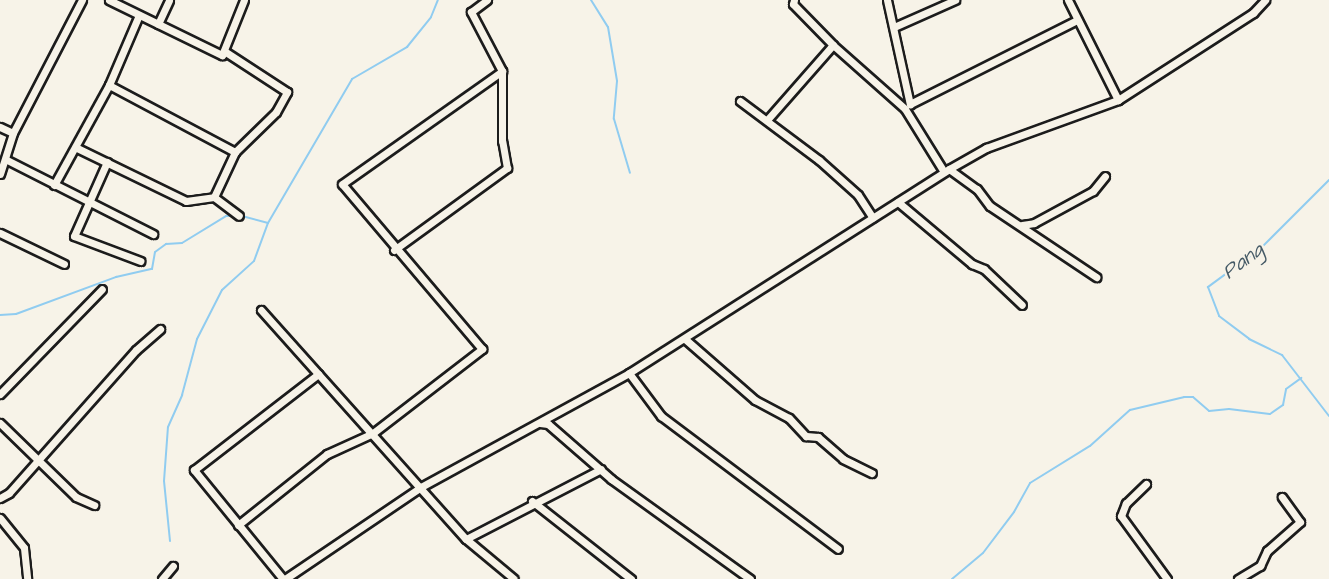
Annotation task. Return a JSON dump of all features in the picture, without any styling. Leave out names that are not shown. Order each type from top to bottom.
[{"type":"street","points":[[0,174],[7,160],[13,133],[82,0]]},
{"type":"street","points":[[109,0],[222,55],[244,0]]},
{"type":"street","points":[[158,24],[169,0]]},
{"type":"street","points":[[394,250],[507,168],[502,141],[502,72],[471,12],[487,0]]},
{"type":"street","points":[[794,0],[793,4],[833,45],[905,109],[947,171],[977,189],[990,206],[1022,225],[1096,277]]},
{"type":"street","points":[[887,0],[912,103]]},
{"type":"street","points":[[894,27],[956,0]]},
{"type":"street","points":[[1068,0],[1118,100]]},
{"type":"street","points":[[318,374],[194,470],[284,579],[421,487],[629,373],[947,171],[986,148],[1118,100],[1253,13],[1264,0]]},
{"type":"street","points":[[54,185],[77,148],[109,85],[139,15]]},
{"type":"street","points":[[905,109],[912,103],[1077,20]]},
{"type":"street","points":[[767,120],[833,45]]},
{"type":"street","points":[[214,197],[235,152],[276,112],[287,92],[224,51]]},
{"type":"street","points":[[238,525],[327,454],[373,433],[482,349],[394,250],[342,184],[502,72]]},
{"type":"street","points":[[109,85],[235,152]]},
{"type":"street","points":[[740,101],[767,120],[858,195],[873,218]]},
{"type":"street","points":[[0,127],[13,133]]},
{"type":"street","points":[[77,148],[186,201],[214,197],[239,216]]},
{"type":"street","points":[[7,160],[153,234]]},
{"type":"street","points":[[107,162],[87,202],[74,236],[140,261]]},
{"type":"street","points":[[1022,225],[1034,223],[1093,191],[1105,176]]},
{"type":"street","points":[[898,202],[972,264],[984,270],[1022,304]]},
{"type":"street","points":[[0,233],[64,264]]},
{"type":"street","points":[[0,394],[102,289]]},
{"type":"street","points":[[261,310],[466,539],[514,579]]},
{"type":"street","points":[[0,498],[39,459],[136,350],[160,329]]},
{"type":"street","points":[[685,339],[755,400],[789,418],[806,436],[818,437],[843,459],[872,473]]},
{"type":"street","points":[[629,373],[661,416],[838,549]]},
{"type":"street","points":[[0,423],[76,497],[94,505]]},
{"type":"street","points":[[540,423],[548,424],[601,469],[750,579]]},
{"type":"street","points":[[466,539],[532,501],[601,469]]},
{"type":"street","points":[[1146,484],[1125,503],[1121,516],[1167,579]]},
{"type":"street","points":[[1238,579],[1260,566],[1267,551],[1300,522],[1282,497]]},
{"type":"street","points":[[532,501],[631,579]]},
{"type":"street","points":[[0,518],[24,548],[27,579]]},
{"type":"street","points":[[162,579],[173,566]]},
{"type":"waterway","points":[[170,541],[164,481],[168,427],[182,395],[197,339],[222,290],[254,261],[268,223],[352,79],[407,47],[431,17],[438,0]]},
{"type":"waterway","points":[[591,0],[608,27],[617,81],[614,119],[630,173]]},
{"type":"waterway","name":"Pang","points":[[1329,180],[1261,248],[1208,287],[1219,316],[1249,339],[1282,355],[1329,416]]},
{"type":"waterway","points":[[0,315],[16,314],[116,277],[152,269],[155,252],[166,244],[182,243],[226,216],[234,216]]},
{"type":"waterway","points":[[242,216],[268,223]]},
{"type":"waterway","points":[[952,579],[983,553],[1014,512],[1030,483],[1090,446],[1130,410],[1184,397],[1193,397],[1209,411],[1229,409],[1270,414],[1283,405],[1286,389],[1301,378]]}]
